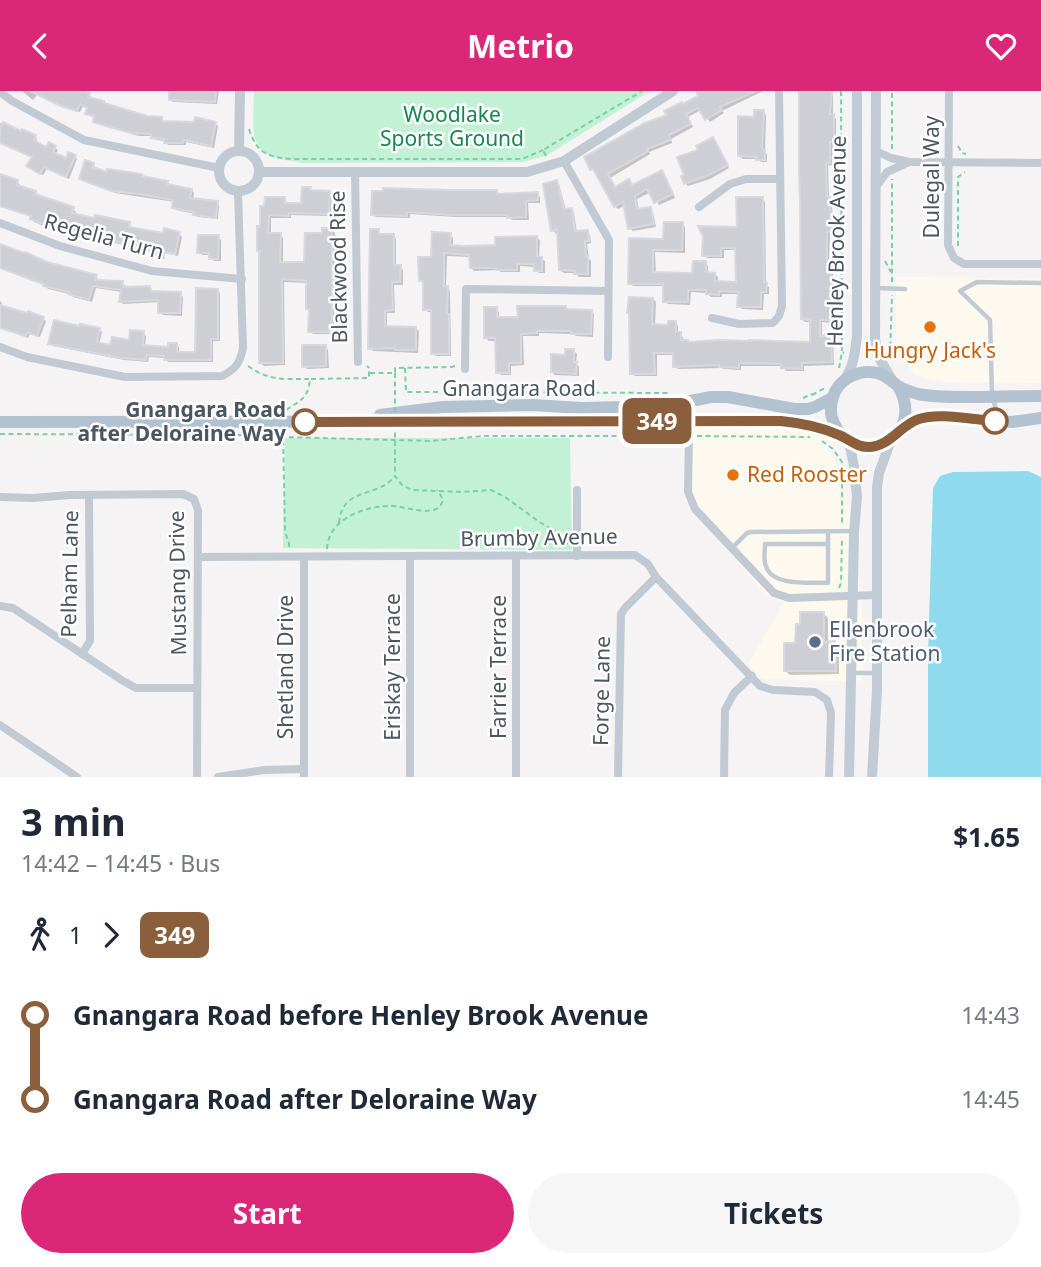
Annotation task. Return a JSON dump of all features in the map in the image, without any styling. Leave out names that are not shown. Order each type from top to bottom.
[{"type":"main road","name":"Henley Brook Avenue","points":[[835,392],[852,366],[857,335],[857,91]]},
{"type":"main road","name":"Henley Brook Avenue","points":[[876,91],[876,347],[880,362],[895,383]]},
{"type":"main road","points":[[1041,396],[936,396],[908,391],[881,374],[870,372],[847,378],[835,392],[831,408],[835,428],[845,439],[860,446],[871,447],[891,440],[915,420],[934,416],[1012,422],[1041,418]]},
{"type":"main road","points":[[895,383],[904,396],[906,407],[901,429]]},
{"type":"main road","name":"Gnangara Road","points":[[327,421],[443,407],[652,407],[720,397],[807,409],[815,407],[835,392]]},
{"type":"main road","name":"Gnangara Road","points":[[0,422],[781,421],[808,425],[845,439]]},
{"type":"main road","points":[[845,439],[854,466],[857,497],[849,777]]},
{"type":"main road","points":[[872,777],[877,673],[877,487],[891,440]]},
{"type":"street","points":[[239,151],[240,91]]},
{"type":"street","points":[[260,172],[527,172],[564,161],[673,91]]},
{"type":"street","points":[[712,318],[739,324],[773,323],[782,306],[779,91]]},
{"type":"street","name":"Dulegal Way","points":[[949,91],[948,245],[954,258],[964,264],[1041,264]]},
{"type":"street","points":[[0,92],[84,139],[219,168]]},
{"type":"street","points":[[245,151],[256,159],[259,178],[251,188],[238,192],[231,190],[221,181],[219,168],[228,154],[245,151]]},
{"type":"street","points":[[876,151],[909,162],[1041,163]]},
{"type":"street","points":[[564,161],[609,240],[608,357]]},
{"type":"street","points":[[876,187],[892,169],[909,162]]},
{"type":"street","name":"Blackwood Rise","points":[[355,171],[357,359]]},
{"type":"street","points":[[699,207],[730,184],[746,179],[780,179]]},
{"type":"street","points":[[0,347],[26,357],[125,377],[222,376],[234,370],[243,348],[238,192]]},
{"type":"street","name":"Regelia Turn","points":[[0,223],[60,246],[152,271],[242,279]]},
{"type":"street","points":[[465,366],[466,289],[608,292]]},
{"type":"street","points":[[689,436],[688,492],[695,509],[774,593],[789,598],[877,595]]},
{"type":"street","points":[[577,491],[577,553]]},
{"type":"street","name":"Mustang Drive","points":[[0,498],[183,494],[194,499],[198,510],[197,777]]},
{"type":"street","name":"Pelham Lane","points":[[82,654],[90,641],[89,495]]},
{"type":"street","name":"Brumby Avenue","points":[[198,557],[516,556],[577,553],[635,555],[648,563],[656,577],[760,686],[773,690],[815,692],[827,700],[831,713],[829,777]]},
{"type":"street","name":"Farrier Terrace","points":[[516,556],[516,777]]},
{"type":"street","name":"Eriskay Terrace","points":[[410,557],[411,777]]},
{"type":"street","name":"Shetland Drive","points":[[304,558],[304,773]]},
{"type":"street","name":"Forge Lane","points":[[618,777],[621,614],[656,577]]},
{"type":"street","points":[[0,605],[13,608],[136,688],[197,688]]},
{"type":"street","points":[[724,777],[725,710],[734,693],[752,676]]},
{"type":"street","points":[[0,725],[77,777]]},
{"type":"street","points":[[218,777],[264,770],[304,773]]},
{"type":"lane","points":[[1012,422],[996,409],[992,396],[990,320],[960,291],[977,282],[1041,283]]},
{"type":"lane","points":[[874,288],[905,289]]},
{"type":"lane","points":[[732,548],[751,532],[854,531]]},
{"type":"lane","points":[[828,532],[828,544],[828,583],[785,582],[766,570],[765,544],[828,544]]},
{"type":"lane","points":[[853,630],[877,629]]},
{"type":"lane","points":[[852,673],[877,673]]},
{"type":"path","points":[[247,124],[257,146],[267,155],[277,158],[522,159],[543,150],[642,91]]},
{"type":"path","points":[[841,91],[842,352]]},
{"type":"path","points":[[892,91],[894,152]]},
{"type":"path","points":[[949,144],[957,144],[962,153],[971,154],[971,171],[965,171],[958,177],[958,248]]},
{"type":"path","points":[[543,150],[551,165]]},
{"type":"path","points":[[890,356],[892,169]]},
{"type":"path","points":[[240,360],[258,374],[271,379],[369,377],[369,368],[357,359]]},
{"type":"path","points":[[340,523],[340,512],[348,500],[389,484],[395,476],[395,368],[465,366]]},
{"type":"path","points":[[405,368],[406,392],[669,393]]},
{"type":"path","points":[[368,373],[395,373]]},
{"type":"path","points":[[289,557],[289,543],[285,532],[283,415],[304,398],[309,391],[310,379]]},
{"type":"path","points":[[801,399],[812,394]]},
{"type":"path","points":[[0,434],[268,435],[431,442],[481,436],[815,437],[833,449],[842,462],[842,529]]},
{"type":"path","points":[[395,476],[402,485],[412,490],[491,491],[505,497],[555,531],[577,553]]},
{"type":"path","points":[[327,557],[327,540],[335,526],[340,523],[359,512],[377,507],[435,510],[442,505],[443,499],[437,491]]},
{"type":"path","points":[[838,597],[842,538]]},
{"type":"shaded area","points":[[896,277],[1041,278],[1041,383],[943,382],[915,375],[896,350]]},
{"type":"shaded area","points":[[686,421],[798,428],[821,436],[842,475],[854,532],[861,601],[863,682],[763,679],[748,664],[784,603],[767,596],[685,500]]},
{"type":"green space","name":"Woodlake Sports Ground","points":[[254,91],[650,91],[546,156],[522,162],[303,163],[284,160],[262,151],[254,134]]},
{"type":"green space","points":[[285,438],[570,438],[572,550],[283,548]]},
{"type":"water","points":[[1028,471],[1041,477],[1041,777],[928,777],[928,655],[933,488],[940,476],[953,472]]},
{"type":"building","points":[[30,91],[85,91],[90,93],[88,97],[147,116],[162,117],[162,121],[194,122],[195,117],[216,122],[211,146],[184,140],[183,143],[164,143],[164,139],[151,138],[151,134],[137,135],[93,122],[94,116],[85,114],[87,108],[80,104],[77,111]]},
{"type":"building","points":[[169,91],[216,91],[215,102],[169,100]]},
{"type":"building","points":[[696,91],[756,91],[720,107],[722,110],[705,120],[698,108],[686,114],[691,124],[669,135],[670,140],[647,149],[648,151],[608,174],[615,187],[629,179],[632,185],[662,170],[673,194],[654,203],[647,189],[635,196],[637,209],[651,207],[654,224],[628,229],[623,202],[614,207],[584,157],[645,123],[667,115],[664,111],[698,96]]},
{"type":"building","points":[[799,91],[832,91],[830,114],[834,114],[834,142],[830,142],[830,163],[826,163],[831,232],[827,232],[827,260],[833,260],[831,320],[820,320],[820,336],[831,335],[832,362],[802,363],[802,369],[781,368],[781,364],[739,363],[739,368],[719,365],[673,367],[673,353],[654,353],[655,374],[630,374],[627,313],[629,297],[653,298],[652,324],[668,325],[668,321],[676,321],[676,332],[681,332],[681,340],[688,342],[810,342],[810,320],[801,319]]},
{"type":"building","points":[[754,110],[764,110],[762,149],[765,150],[765,160],[738,156],[738,116],[754,117]]},
{"type":"building","points":[[3,122],[36,135],[34,140],[46,147],[49,142],[56,146],[53,152],[66,158],[68,152],[76,155],[66,177],[44,167],[40,174],[26,166],[32,157],[0,143],[0,128]]},
{"type":"building","points":[[713,137],[728,165],[684,184],[681,176],[684,175],[677,157],[698,150],[696,146]]},
{"type":"building","points":[[85,160],[94,163],[93,167],[107,172],[107,169],[142,174],[168,181],[167,184],[192,189],[190,198],[218,201],[216,218],[193,215],[194,212],[172,208],[173,200],[111,191],[79,179]]},
{"type":"building","points":[[0,174],[18,180],[17,185],[36,191],[35,194],[74,207],[72,213],[130,222],[129,227],[163,233],[164,228],[180,232],[175,254],[163,252],[162,257],[153,255],[154,251],[69,232],[71,226],[58,222],[55,230],[30,219],[31,216],[0,206]]},
{"type":"building","points":[[557,180],[564,209],[572,208],[575,231],[588,230],[589,241],[585,241],[588,274],[559,270],[557,230],[551,231],[543,184]]},
{"type":"building","points":[[302,187],[330,191],[329,214],[269,215],[268,233],[281,233],[280,262],[304,262],[305,233],[322,233],[322,228],[332,228],[332,332],[308,332],[306,281],[282,279],[283,363],[259,363],[257,226],[260,226],[260,206],[264,206],[265,197],[285,197],[285,203],[301,203]]},
{"type":"building","points":[[383,188],[497,190],[497,194],[538,192],[538,200],[526,201],[526,217],[407,212],[407,216],[371,215],[372,191],[383,191]]},
{"type":"building","points":[[736,197],[763,197],[764,282],[767,283],[766,292],[761,292],[761,307],[737,307],[738,292],[719,291],[719,295],[706,294],[706,290],[688,290],[688,302],[663,302],[663,284],[628,284],[629,238],[663,239],[664,222],[683,222],[682,250],[653,250],[653,272],[692,273],[693,261],[706,261],[706,272],[715,273],[715,281],[736,282],[735,248],[721,248],[721,256],[702,256],[703,237],[698,226],[737,227]]},
{"type":"building","points":[[370,229],[379,229],[379,234],[394,234],[394,265],[401,265],[400,282],[392,282],[393,310],[385,311],[385,326],[416,327],[416,350],[368,349]]},
{"type":"building","points":[[432,232],[451,233],[450,245],[464,246],[495,245],[495,237],[537,236],[537,256],[542,257],[542,271],[534,271],[534,264],[517,264],[517,270],[496,270],[470,268],[469,255],[444,253],[444,286],[448,286],[449,354],[431,354],[431,310],[423,310],[423,281],[419,281],[418,257],[431,257]]},
{"type":"building","points":[[198,235],[219,235],[218,259],[209,259],[209,253],[197,253]]},
{"type":"building","points":[[0,244],[47,262],[97,275],[95,280],[123,281],[123,287],[150,286],[151,291],[181,292],[180,313],[158,313],[158,300],[119,302],[121,290],[93,286],[89,300],[43,286],[0,268]]},
{"type":"building","points":[[196,288],[218,289],[218,339],[211,339],[211,360],[164,360],[164,356],[147,355],[146,360],[120,358],[48,344],[54,320],[100,328],[97,342],[110,345],[112,337],[129,340],[130,330],[144,331],[143,345],[168,347],[168,343],[177,343],[177,352],[195,352]]},
{"type":"building","points":[[0,305],[44,317],[37,336],[27,332],[26,336],[0,328]]},
{"type":"building","points":[[517,306],[566,306],[566,309],[592,310],[591,334],[537,331],[521,334],[521,363],[509,363],[509,373],[496,373],[495,338],[484,338],[484,307],[497,307],[497,317],[518,317]]},
{"type":"building","points":[[302,345],[326,345],[326,366],[302,367]]},
{"type":"building","points":[[565,349],[574,349],[576,374],[551,372],[551,354],[565,355]]},
{"type":"building","name":"Ellenbrook Fire Station","points":[[800,612],[824,612],[824,642],[835,641],[836,671],[784,671],[784,643],[795,643]]},
{"type":"bus line","name":"349","points":[[305,422],[781,421],[815,426],[849,442],[871,447],[891,440],[901,429],[923,417],[995,421]]},
{"type":"place","name":"Hungry Jack's","points":[[930,327]]},
{"type":"place","name":"Gnangara Road after Deloraine Way","points":[[305,422]]},
{"type":"place","name":"Red Rooster","points":[[733,475]]},
{"type":"place","name":"Ellenbrook Fire Station","points":[[815,642]]}]
